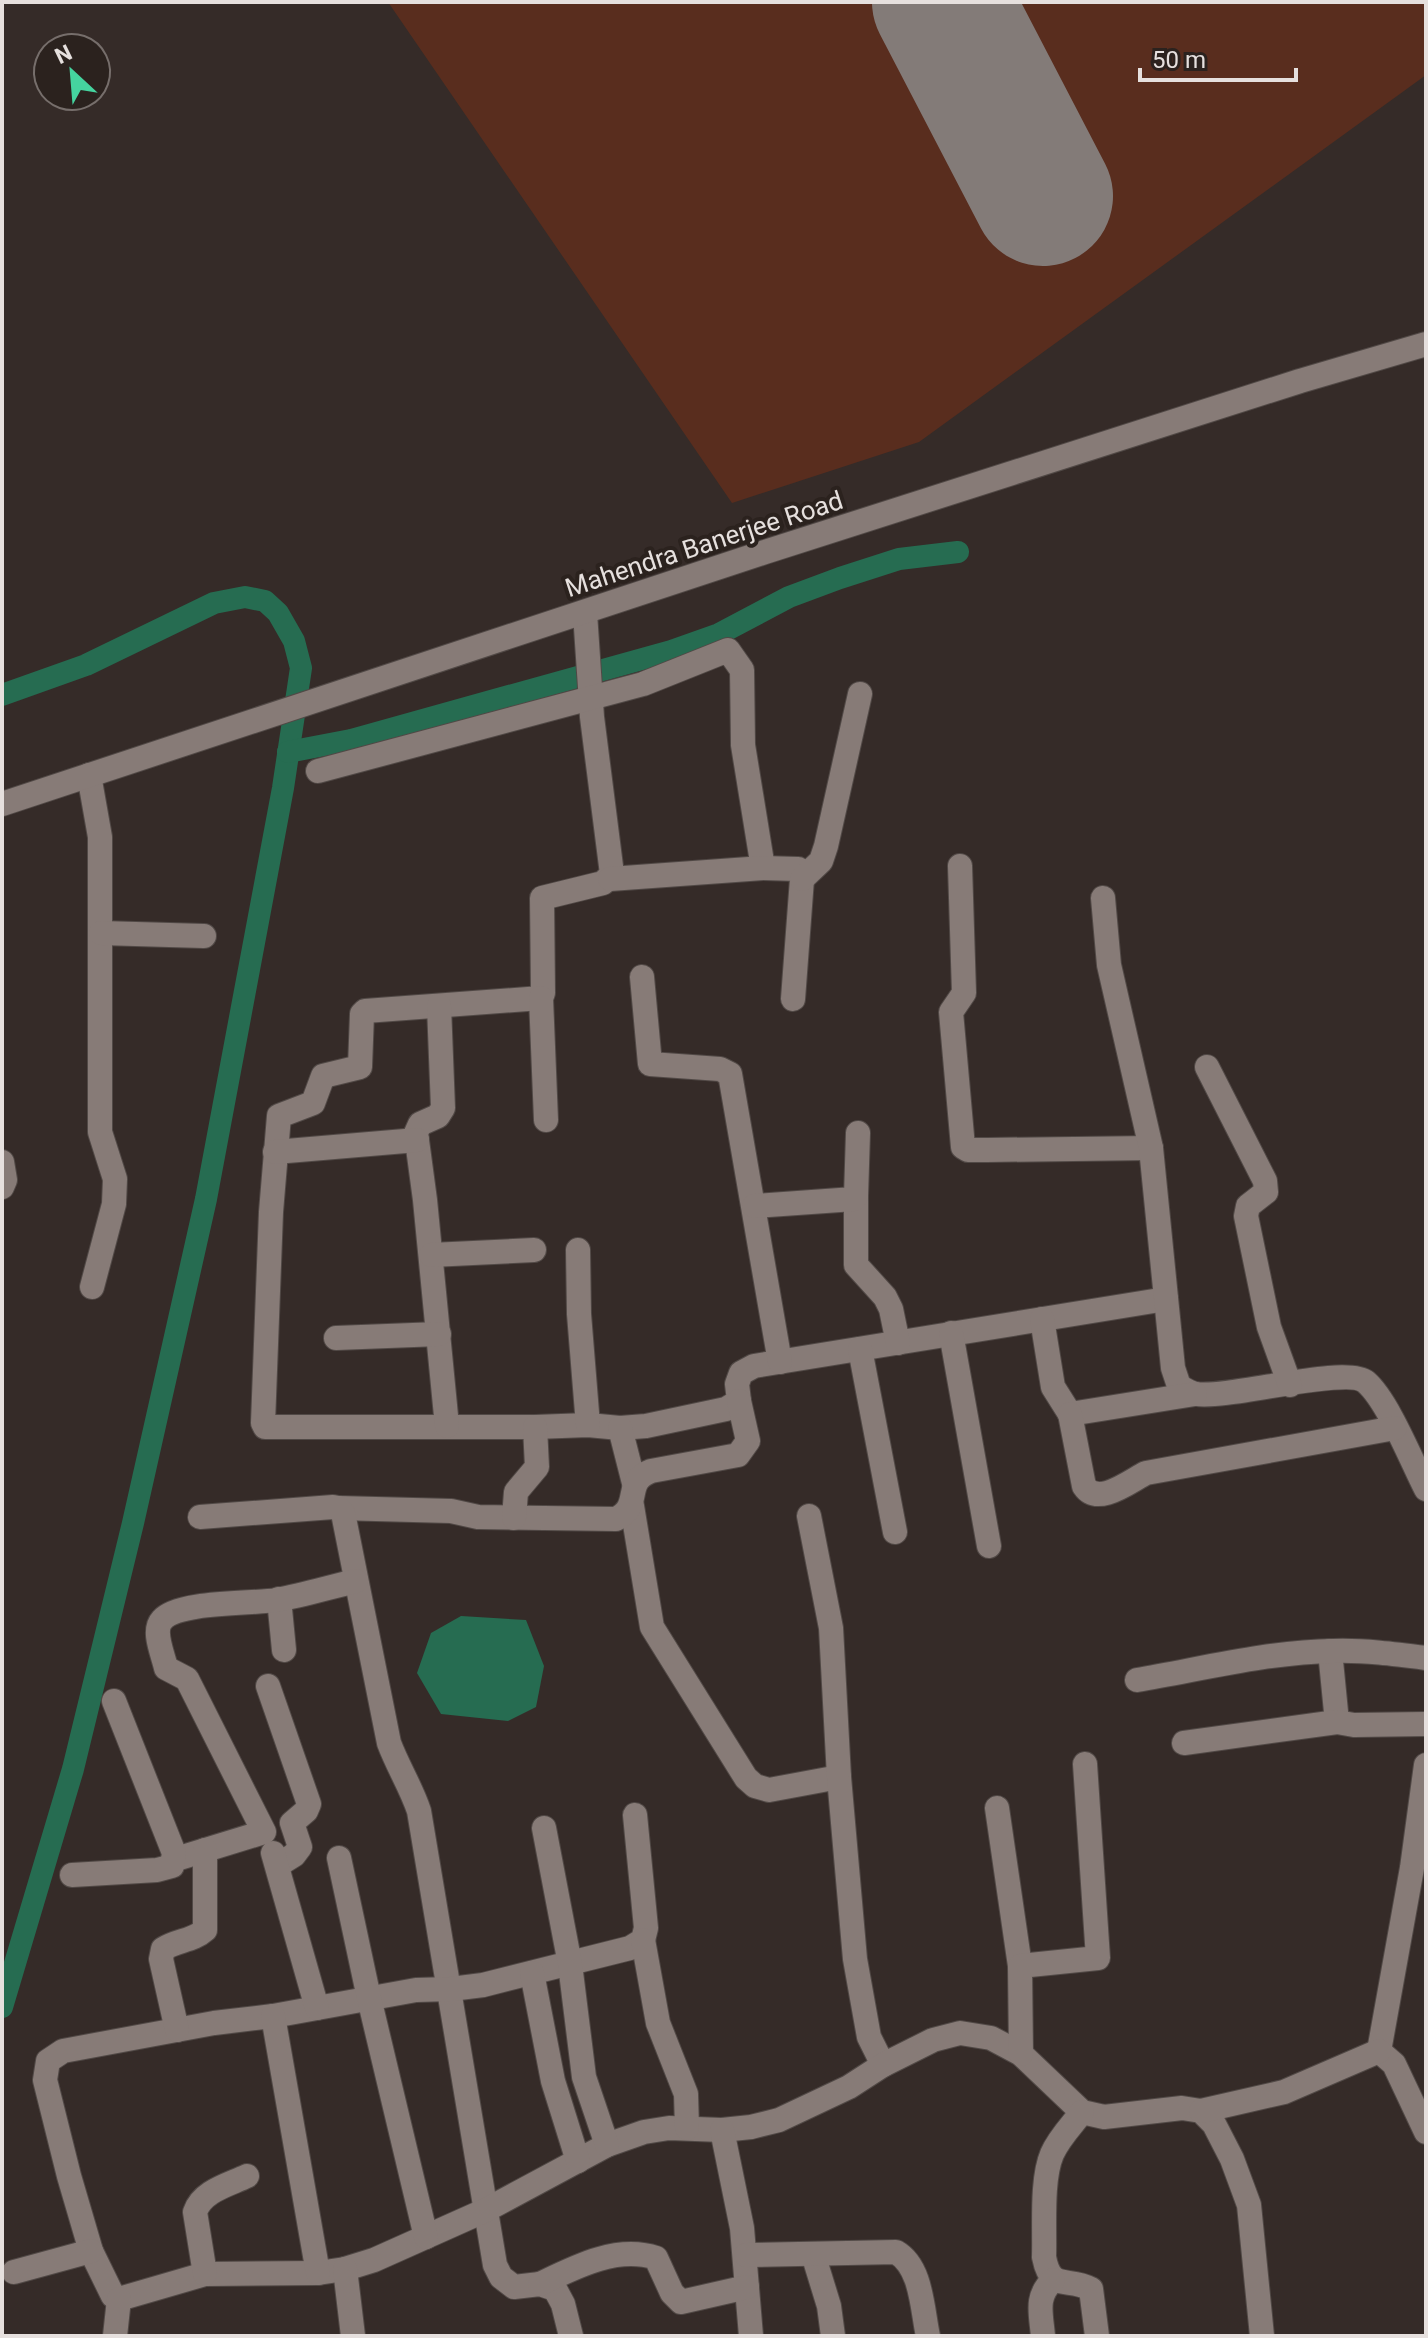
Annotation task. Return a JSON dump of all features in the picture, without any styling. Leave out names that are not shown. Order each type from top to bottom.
[{"type":"street","name":"Mahendra Banerjee Road","points":[[2,804],[765,552],[1300,381],[1426,344]]},
{"type":"street","points":[[585,613],[590,694],[613,867],[610,879]]},
{"type":"street","points":[[318,771],[590,694],[643,684],[724,651],[732,653],[742,670],[744,753],[763,868]]},
{"type":"street","points":[[802,879],[821,861],[826,846],[860,694]]},
{"type":"street","points":[[89,775],[100,837],[100,1132],[115,1179],[112,1216],[92,1287]]},
{"type":"street","points":[[960,866],[964,993],[951,1012],[963,1147],[968,1150],[1151,1148]]},
{"type":"street","points":[[546,1120],[541,998],[542,898],[610,879],[763,868],[798,869],[802,879],[793,999]]},
{"type":"street","points":[[1103,898],[1109,965],[1151,1148],[1173,1368],[1179,1386],[1195,1394]]},
{"type":"street","points":[[101,933],[204,936]]},
{"type":"street","points":[[642,977],[650,1064],[720,1069],[730,1074],[780,1362]]},
{"type":"street","points":[[541,998],[365,1011],[362,1014],[360,1067],[323,1076],[313,1103],[279,1116],[267,1317],[265,1427],[588,1425],[620,1428],[646,1426],[726,1409],[739,1401]]},
{"type":"street","points":[[439,1006],[443,1108],[438,1116],[416,1128],[447,1426]]},
{"type":"street","points":[[1207,1067],[1265,1181],[1266,1192],[1248,1206],[1246,1216],[1269,1327],[1290,1385]]},
{"type":"street","points":[[858,1133],[856,1265],[885,1297],[891,1309],[898,1343]]},
{"type":"street","points":[[275,1152],[417,1140]]},
{"type":"street","points":[[2,1162],[5,1180],[2,1187]]},
{"type":"street","points":[[754,1206],[850,1200],[856,1196]]},
{"type":"street","points":[[431,1255],[534,1250]]},
{"type":"street","points":[[578,1250],[579,1314],[588,1425]]},
{"type":"street","points":[[200,1517],[338,1508],[451,1511],[478,1517],[616,1519],[626,1514],[639,1476],[651,1471],[738,1455],[748,1441],[737,1384],[741,1373],[754,1366],[1166,1299]]},
{"type":"street","points":[[1042,1319],[1053,1387],[1070,1414],[1088,1493],[1111,1492],[1146,1473],[1395,1428]]},
{"type":"street","points":[[951,1333],[989,1546]]},
{"type":"street","points":[[336,1338],[439,1334]]},
{"type":"street","points":[[860,1349],[895,1532]]},
{"type":"street","points":[[1070,1414],[1345,1375],[1364,1379],[1377,1394],[1426,1489]]},
{"type":"street","points":[[514,1518],[516,1492],[537,1467],[535,1427]]},
{"type":"street","points":[[620,1428],[652,1627],[746,1778],[755,1786],[769,1790],[839,1777]]},
{"type":"street","points":[[338,1508],[343,1513],[389,1743],[398,1767],[412,1788],[419,1811],[495,2265],[501,2277],[514,2287],[540,2284],[581,2265],[642,2253],[656,2258],[672,2293],[681,2302],[747,2287]]},
{"type":"street","points":[[809,1516],[831,1628],[839,1777],[855,1959],[869,2037],[883,2065]]},
{"type":"street","points":[[317,2008],[278,1865],[264,1832],[187,1679],[166,1668],[157,1632],[160,1621],[169,1614],[186,1609],[279,1599],[356,1581]]},
{"type":"street","points":[[279,1599],[284,1650]]},
{"type":"street","points":[[1330,1651],[1337,1722]]},
{"type":"street","points":[[1137,1680],[1249,1660],[1330,1651],[1426,1658]]},
{"type":"street","points":[[268,1686],[309,1804],[306,1811],[292,1823],[300,1847],[278,1865]]},
{"type":"street","points":[[72,1875],[157,1870],[172,1866],[174,1853],[114,1701]]},
{"type":"street","points":[[1184,1743],[1337,1722],[1354,1725],[1426,1724]]},
{"type":"street","points":[[1020,1966],[1098,1958],[1085,1764]]},
{"type":"street","points":[[1379,2051],[1419,1868],[1426,1765]]},
{"type":"street","points":[[997,1808],[1020,1966],[1021,2054]]},
{"type":"street","points":[[635,1815],[646,1928],[643,1940],[658,2023],[686,2094],[687,2128]]},
{"type":"street","points":[[544,1828],[570,1964],[584,2077],[607,2145]]},
{"type":"street","points":[[173,1860],[264,1832]]},
{"type":"street","points":[[177,2030],[161,1959],[163,1949],[172,1943],[197,1937],[205,1930],[205,1850]]},
{"type":"street","points":[[339,1858],[426,2237]]},
{"type":"street","points":[[643,1940],[630,1948],[532,1973],[451,1989],[416,1990],[177,2030],[63,2051],[48,2061],[45,2080],[91,2251],[113,2296],[119,2299],[205,2274],[318,2273],[345,2269],[486,2210],[607,2145],[644,2132],[687,2128],[722,2130],[779,2120],[849,2087],[883,2065],[933,2040],[960,2033],[991,2038],[1021,2054],[1082,2112],[1104,2117],[1182,2108],[1201,2111],[1284,2092],[1379,2051]]},
{"type":"street","points":[[532,1973],[550,2066],[578,2161]]},
{"type":"street","points":[[273,2016],[318,2273]]},
{"type":"street","points":[[1379,2051],[1394,2064],[1419,2102],[1426,2132]]},
{"type":"street","points":[[1201,2111],[1214,2124],[1232,2159],[1249,2205],[1262,2336]]},
{"type":"street","points":[[1082,2112],[1051,2154],[1047,2171],[1044,2257],[1046,2270],[1053,2280],[1064,2284],[1082,2284],[1091,2289],[1097,2336]]},
{"type":"street","points":[[722,2130],[746,2255],[751,2336]]},
{"type":"street","points":[[205,2274],[195,2212],[198,2202],[206,2195],[247,2176]]},
{"type":"street","points":[[14,2272],[91,2251]]},
{"type":"street","points":[[746,2255],[896,2252],[907,2258],[913,2269],[928,2336]]},
{"type":"street","points":[[813,2254],[826,2291],[833,2336]]},
{"type":"street","points":[[345,2269],[353,2336]]},
{"type":"street","points":[[1043,2336],[1040,2301],[1043,2289],[1053,2280]]},
{"type":"street","points":[[540,2284],[555,2289],[563,2304],[571,2336]]},
{"type":"street","points":[[115,2336],[119,2299]]},
{"type":"shaded area","points":[[388,2],[906,2],[1017,214],[1095,174],[1005,2],[1426,2],[1426,75],[919,442],[732,503]]},
{"type":"shaded area","points":[[461,1616],[526,1620],[544,1666],[536,1707],[508,1721],[441,1714],[417,1673],[431,1633]]},
{"type":"waterway","points":[[288,752],[351,740],[671,651],[719,634],[789,597],[840,578],[899,559],[958,552]]},
{"type":"waterway","points":[[2,695],[86,665],[214,603],[245,597],[265,601],[278,613],[294,641],[301,668],[283,788],[206,1199],[133,1523],[73,1769],[2,2007]]},
{"type":"runway","points":[[942,2],[1043,196]]}]
